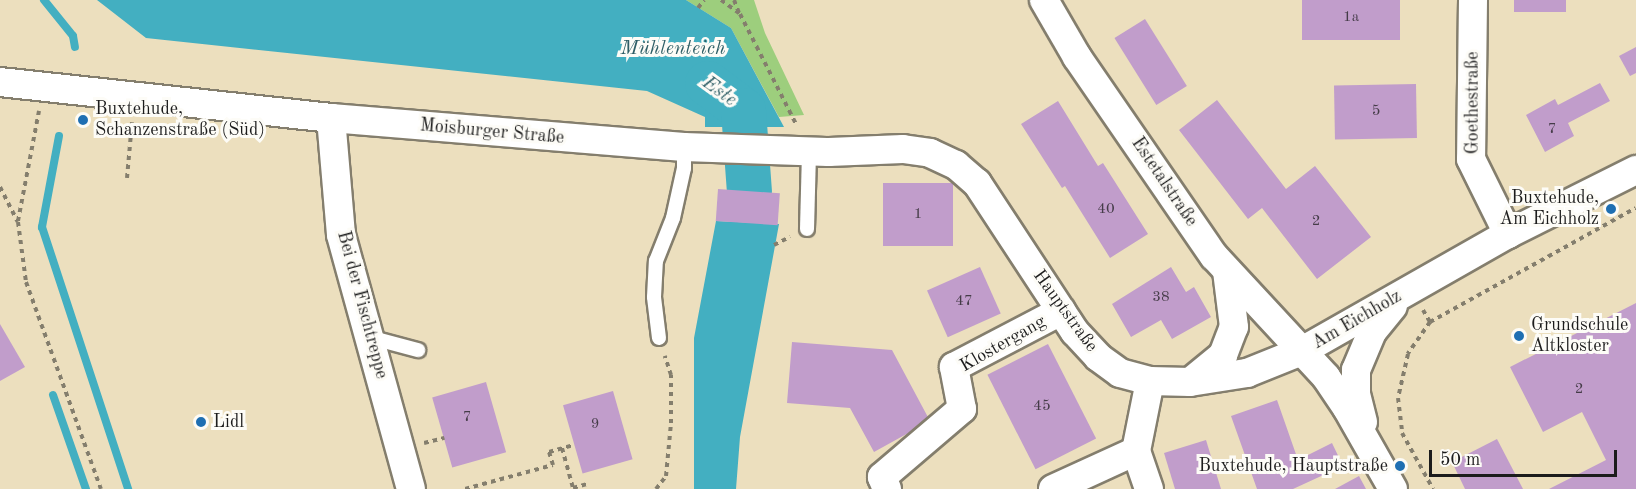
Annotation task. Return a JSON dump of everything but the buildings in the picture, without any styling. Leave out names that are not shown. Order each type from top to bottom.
[{"type":"street","name":"Estetalstraße","points":[[1044,0],[1077,57],[1206,245],[1227,271],[1302,351]]},
{"type":"street","name":"Goethestraße","points":[[1473,0],[1471,159],[1508,234]]},
{"type":"street","name":"Moisburger Straße","points":[[0,82],[332,118],[696,148],[903,149],[930,153],[956,165],[977,183]]},
{"type":"street","name":"Bei der Fischtreppe","points":[[332,118],[341,235],[411,489]]},
{"type":"street","name":"Am Eichholz","points":[[1302,351],[1508,234],[1636,170]]},
{"type":"street","name":"Hauptstraße","points":[[977,183],[1075,332],[1098,357],[1120,374],[1150,381],[1190,382],[1247,373],[1302,351]]},
{"type":"street","points":[[1190,382],[1223,355],[1234,327],[1227,271]]},
{"type":"street","name":"Am Eichholz","points":[[1370,447],[1356,394],[1356,370],[1372,332],[1383,316],[1412,289]]},
{"type":"street","name":"Klostergang","points":[[888,489],[882,477],[962,409],[954,367],[1061,311]]},
{"type":"street","points":[[1302,351],[1347,408],[1393,489]]},
{"type":"street","points":[[1149,489],[1137,451],[1150,381]]},
{"type":"street","points":[[1053,489],[1137,451]]},
{"type":"lane","points":[[659,338],[654,297],[656,261],[673,218],[684,168],[696,148]]},
{"type":"lane","points":[[796,150],[807,229]]},
{"type":"lane","points":[[369,337],[418,350]]},
{"type":"path","points":[[698,8],[704,0]]},
{"type":"path","points":[[721,0],[740,14]]},
{"type":"path","points":[[734,0],[796,150]]},
{"type":"path","points":[[40,103],[18,222],[26,282],[101,489]]},
{"type":"path","points":[[127,178],[132,121]]},
{"type":"path","points":[[0,187],[18,222]]},
{"type":"path","points":[[1433,489],[1402,433],[1398,398],[1408,354],[1430,322],[1636,207]]},
{"type":"path","points":[[1412,289],[1430,322]]},
{"type":"path","points":[[656,489],[666,476],[671,423],[671,375],[659,338]]},
{"type":"path","points":[[465,489],[553,465],[549,452],[574,445]]},
{"type":"path","points":[[562,448],[573,488],[587,484]]},
{"type":"green space","points":[[686,0],[754,0],[765,33],[804,115],[779,117],[731,28]]},
{"type":"water","name":"Mühlenteich","points":[[97,0],[686,0],[731,28],[784,127],[705,127],[705,117],[647,91],[146,38]]},
{"type":"water","points":[[716,221],[779,224],[740,437],[736,489],[694,489],[694,338]]},
{"type":"waterway","points":[[44,0],[73,36],[75,47]]},
{"type":"waterway","name":"Este","points":[[707,83],[743,110],[749,191]]},
{"type":"waterway","points":[[59,136],[42,227],[128,489]]},
{"type":"waterway","points":[[53,395],[86,489]]},
{"type":"place","name":"Buxtehude, Schanzenstraße (Süd)","points":[[83,120]]},
{"type":"place","name":"Buxtehude, Am Eichholz","points":[[1611,209]]},
{"type":"place","name":"Grundschule Altkloster","points":[[1519,336]]},
{"type":"place","name":"Lidl","points":[[201,422]]},
{"type":"place","name":"Buxtehude, Hauptstraße","points":[[1400,466]]}]
